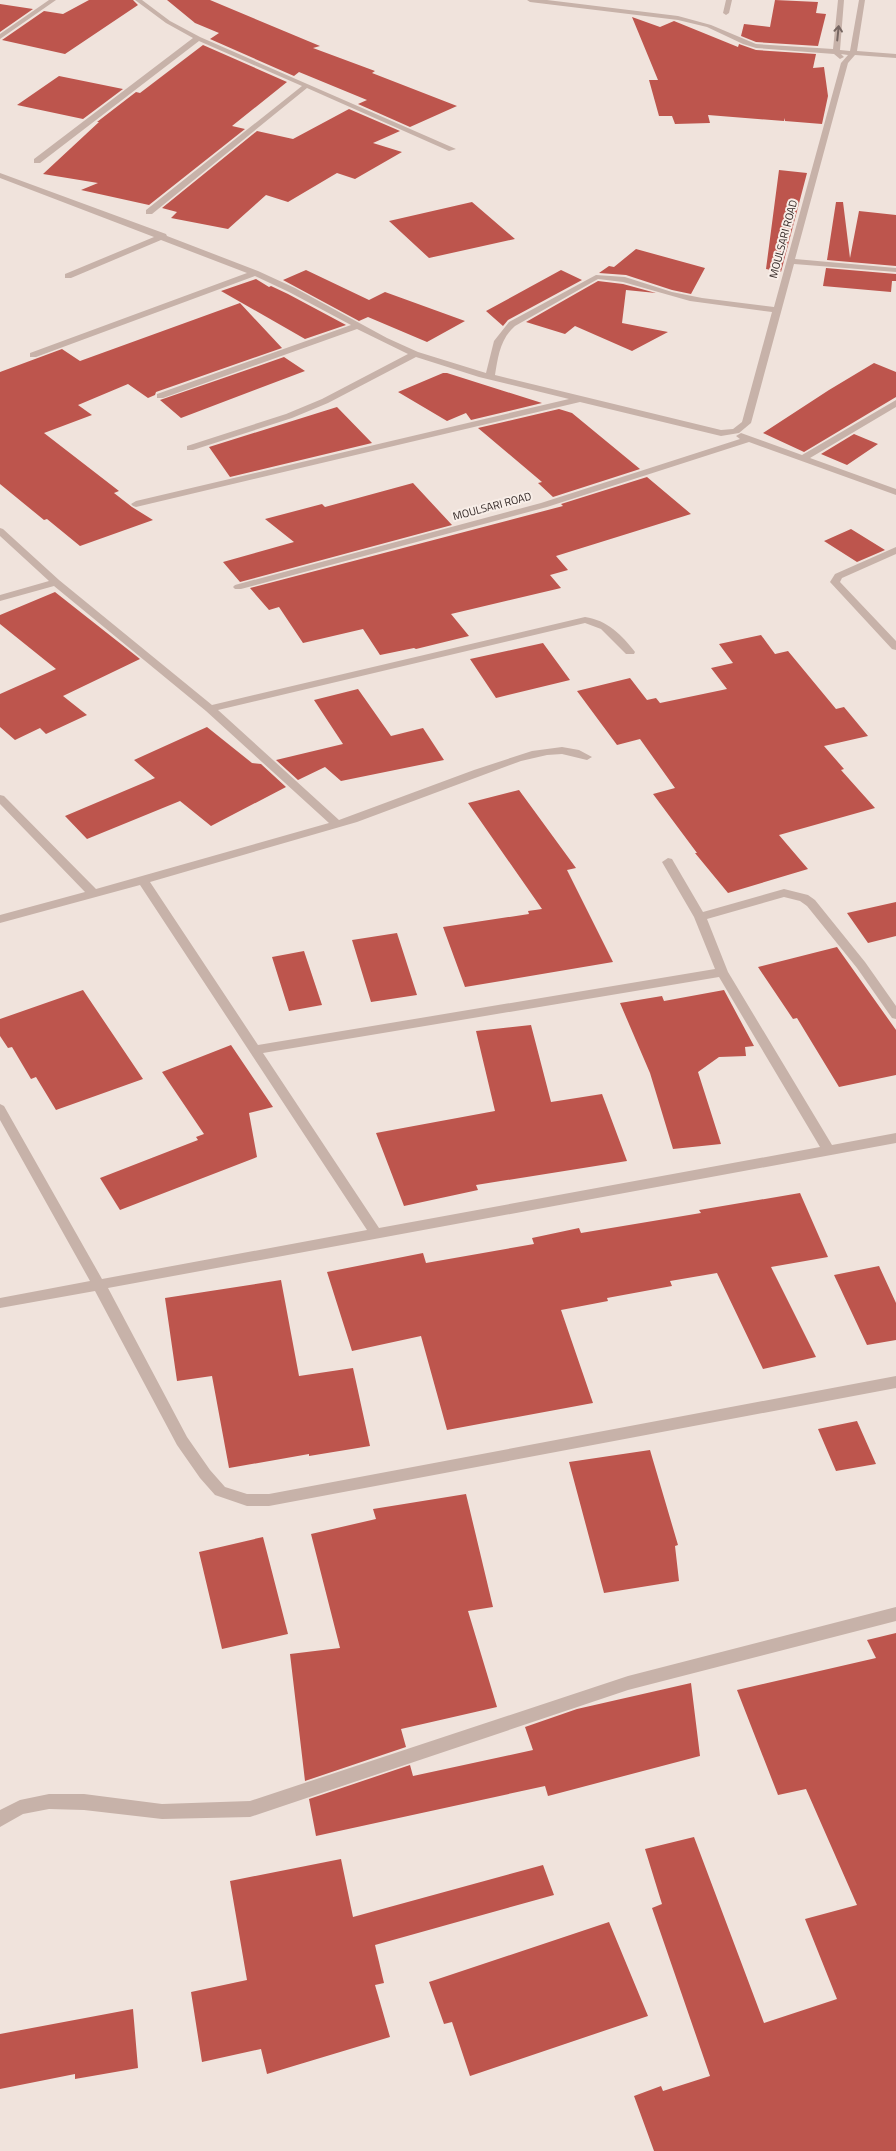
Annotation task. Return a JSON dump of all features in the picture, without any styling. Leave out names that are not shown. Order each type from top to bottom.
[{"type":"street","points":[[0,37],[54,0]]},
{"type":"street","points":[[138,0],[168,22],[198,38],[452,150]]},
{"type":"street","points":[[530,0],[678,18],[709,26],[756,46],[896,56]]},
{"type":"street","points":[[726,13],[729,0]]},
{"type":"street","points":[[841,0],[836,52],[845,62]]},
{"type":"street","points":[[853,53],[854,38],[862,0]]},
{"type":"street","points":[[37,161],[198,38]]},
{"type":"street","name":"MOULSARI ROAD","points":[[732,433],[746,422],[845,62],[853,53]]},
{"type":"street","points":[[149,212],[306,86]]},
{"type":"street","points":[[0,175],[256,273],[415,354],[490,376],[721,433],[732,433],[896,492]]},
{"type":"street","points":[[68,276],[163,236]]},
{"type":"street","points":[[790,261],[896,270]]},
{"type":"street","points":[[33,355],[256,273]]},
{"type":"street","points":[[490,376],[498,339],[503,332],[512,324],[596,277],[604,276],[696,300],[777,310]]},
{"type":"street","points":[[160,396],[357,326]]},
{"type":"street","points":[[190,448],[289,416],[325,401],[415,354]]},
{"type":"street","points":[[136,504],[583,398]]},
{"type":"street","points":[[803,458],[896,403]]},
{"type":"street","name":"MOULSARI ROAD","points":[[238,588],[544,505],[748,439]]},
{"type":"street","points":[[0,531],[56,582],[210,709],[337,824]]},
{"type":"street","points":[[896,550],[838,576],[835,582],[896,647]]},
{"type":"street","points":[[0,598],[56,582]]},
{"type":"street","points":[[210,709],[585,620],[597,622],[604,626],[630,652]]},
{"type":"street","points":[[0,919],[337,824],[439,786],[533,755],[564,750],[581,753],[587,757]]},
{"type":"street","points":[[0,798],[93,893]]},
{"type":"street","points":[[668,862],[700,917],[722,972],[828,1150]]},
{"type":"street","points":[[142,879],[376,1234]]},
{"type":"street","points":[[700,917],[784,893],[804,898],[811,903],[862,965],[896,1015]]},
{"type":"street","points":[[255,1050],[722,972]]},
{"type":"street","points":[[0,1109],[99,1285],[182,1441],[205,1474],[220,1490],[247,1500],[269,1500],[896,1382]]},
{"type":"street","points":[[0,1303],[896,1138]]},
{"type":"street","points":[[0,1819],[21,1807],[47,1802],[68,1801],[152,1811],[197,1812],[250,1809],[628,1684],[896,1614]]},
{"type":"building","points":[[89,0],[133,0],[138,5],[65,54],[2,40],[44,11],[63,14]]},
{"type":"building","points":[[167,0],[210,0],[320,46],[313,48],[375,71],[372,73],[457,106],[410,127],[358,104],[367,100],[299,72],[294,76],[210,39],[219,33],[195,23]]},
{"type":"building","points":[[775,0],[818,2],[816,13],[826,14],[818,46],[756,42],[741,36],[744,24],[770,27]]},
{"type":"building","points":[[0,4],[33,9],[0,32]]},
{"type":"building","points":[[632,17],[660,27],[674,21],[738,47],[739,44],[756,50],[816,54],[813,68],[824,67],[828,96],[822,124],[785,121],[785,118],[784,121],[708,115],[710,123],[675,124],[672,116],[659,116],[649,80],[658,80]]},
{"type":"building","points":[[203,45],[287,82],[232,126],[245,129],[149,205],[81,190],[98,183],[43,174],[99,122],[97,122],[136,92],[140,93]]},
{"type":"building","points":[[59,76],[123,89],[83,119],[17,105]]},
{"type":"building","points":[[349,109],[400,131],[373,143],[402,152],[355,179],[337,173],[288,202],[266,195],[228,229],[171,218],[177,212],[162,208],[257,131],[293,139]]},
{"type":"building","points":[[779,170],[807,173],[781,272],[766,269]]},
{"type":"building","points":[[472,202],[515,239],[429,258],[389,221]]},
{"type":"building","points":[[836,202],[843,202],[850,258],[859,211],[896,215],[896,266],[827,260]]},
{"type":"building","points":[[636,249],[705,268],[691,294],[626,275],[599,273],[609,266],[614,267]]},
{"type":"building","points":[[826,268],[896,274],[896,281],[892,281],[891,292],[823,286]]},
{"type":"building","points":[[306,270],[369,300],[385,292],[465,321],[427,342],[368,317],[359,321],[283,280]]},
{"type":"building","points":[[561,270],[582,280],[508,320],[503,326],[486,311]]},
{"type":"building","points":[[256,279],[346,325],[305,339],[221,291]]},
{"type":"building","points":[[598,281],[623,284],[656,293],[626,290],[622,323],[668,332],[632,351],[575,326],[565,334],[526,322]]},
{"type":"building","points":[[240,303],[282,348],[156,392],[155,395],[148,398],[128,384],[78,405],[92,415],[44,433],[119,491],[114,493],[153,520],[80,546],[47,519],[44,520],[0,484],[0,372],[62,349],[80,361]]},
{"type":"building","points":[[284,357],[305,371],[181,418],[160,400]]},
{"type":"building","points":[[874,363],[896,372],[896,397],[804,452],[763,433],[829,390]]},
{"type":"building","points":[[443,373],[542,403],[471,420],[466,413],[447,421],[398,392]]},
{"type":"building","points":[[337,407],[372,443],[230,477],[209,447]]},
{"type":"building","points":[[559,409],[572,413],[640,469],[553,497],[538,483],[542,482],[478,428]]},
{"type":"building","points":[[854,434],[878,444],[847,465],[821,454]]},
{"type":"building","points":[[647,477],[691,514],[556,556],[568,570],[550,575],[561,588],[451,614],[469,636],[416,649],[380,655],[363,629],[303,643],[279,607],[269,610],[250,588],[563,506],[561,504]]},
{"type":"building","points":[[413,483],[452,525],[240,582],[223,562],[294,542],[265,519],[322,504],[325,507]]},
{"type":"building","points":[[851,529],[885,550],[857,562],[824,541]]},
{"type":"building","points":[[55,592],[140,659],[63,696],[87,715],[46,734],[40,728],[15,740],[0,727],[0,694],[56,669],[0,624],[0,615]]},
{"type":"building","points":[[761,635],[775,654],[788,651],[836,709],[844,707],[868,736],[824,746],[844,769],[841,770],[875,808],[779,835],[808,869],[728,893],[695,853],[697,853],[653,794],[675,788],[640,739],[617,745],[577,691],[630,678],[647,700],[656,698],[660,703],[727,689],[711,668],[733,663],[719,644]]},
{"type":"building","points":[[543,643],[570,680],[496,698],[470,659]]},
{"type":"building","points":[[358,689],[391,736],[423,728],[444,760],[341,781],[325,767],[298,780],[276,760],[343,744],[314,700]]},
{"type":"building","points":[[207,727],[252,763],[261,764],[286,787],[211,826],[180,801],[87,839],[65,816],[155,778],[134,760]]},
{"type":"building","points":[[519,790],[576,868],[567,870],[613,962],[465,987],[443,927],[529,914],[528,911],[542,909],[468,803]]},
{"type":"building","points":[[896,902],[896,936],[868,943],[847,913]]},
{"type":"building","points":[[397,933],[417,995],[371,1002],[352,940]]},
{"type":"building","points":[[837,947],[896,1030],[896,1075],[839,1087],[797,1018],[793,1019],[758,967]]},
{"type":"building","points":[[304,951],[322,1005],[289,1011],[272,957]]},
{"type":"building","points":[[83,990],[143,1079],[56,1110],[36,1077],[31,1079],[12,1047],[8,1048],[0,1036],[0,1019]]},
{"type":"building","points":[[724,990],[754,1046],[745,1047],[746,1056],[719,1057],[698,1072],[721,1144],[673,1149],[650,1073],[620,1003],[662,996],[664,1001]]},
{"type":"building","points":[[531,1025],[551,1102],[602,1094],[627,1161],[476,1185],[478,1190],[404,1206],[376,1133],[495,1111],[476,1031]]},
{"type":"building","points":[[231,1045],[273,1107],[249,1113],[257,1157],[120,1210],[100,1178],[198,1140],[196,1137],[204,1134],[162,1072]]},
{"type":"building","points":[[800,1193],[828,1257],[771,1267],[816,1357],[763,1369],[717,1273],[670,1281],[672,1286],[607,1298],[608,1301],[561,1310],[593,1403],[447,1430],[421,1336],[352,1351],[327,1272],[423,1253],[426,1263],[534,1244],[532,1238],[579,1228],[581,1233],[701,1213],[699,1210]]},
{"type":"building","points":[[879,1266],[896,1303],[896,1340],[867,1345],[834,1275]]},
{"type":"building","points":[[281,1280],[299,1376],[353,1368],[370,1446],[229,1468],[212,1376],[177,1381],[165,1298]]},
{"type":"building","points":[[857,1421],[876,1464],[836,1471],[818,1429]]},
{"type":"building","points":[[650,1450],[678,1545],[675,1546],[679,1581],[604,1593],[569,1462]]},
{"type":"building","points":[[466,1494],[493,1607],[468,1611],[497,1707],[401,1729],[406,1747],[305,1781],[290,1654],[340,1648],[311,1534],[376,1519],[373,1509]]},
{"type":"building","points":[[263,1537],[288,1634],[222,1649],[199,1552]]},
{"type":"building","points":[[896,1633],[896,2151],[654,2151],[634,2096],[661,2086],[663,2091],[710,2076],[652,1908],[662,1904],[645,1849],[694,1837],[764,2023],[837,1999],[805,1919],[857,1905],[806,1789],[778,1795],[737,1690],[876,1658],[867,1640]]},
{"type":"building","points":[[691,1683],[700,1756],[548,1796],[545,1786],[316,1836],[309,1799],[410,1765],[413,1776],[533,1750],[525,1727],[577,1709]]},
{"type":"building","points":[[341,1859],[353,1917],[543,1865],[554,1895],[375,1945],[384,1983],[375,1985],[390,2037],[267,2074],[261,2049],[202,2062],[191,1992],[247,1980],[230,1881]]},
{"type":"building","points":[[609,1922],[648,2016],[470,2076],[452,2022],[444,2024],[429,1982]]},
{"type":"building","points":[[133,2009],[138,2068],[75,2079],[75,2074],[0,2089],[0,2034]]}]
